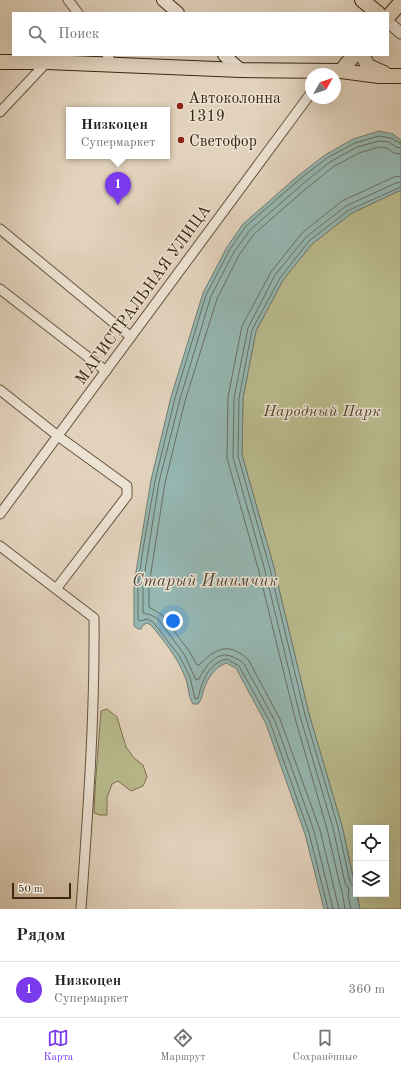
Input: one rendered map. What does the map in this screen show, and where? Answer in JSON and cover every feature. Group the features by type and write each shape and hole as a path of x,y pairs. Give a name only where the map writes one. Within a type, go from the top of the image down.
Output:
{"main road":[{"path":"163,0 177,12"},
{"path":"362,0 377,12"},
{"path":"389,16 401,2"},
{"path":"225,56 241,70"},
{"path":"341,71 353,56"},
{"path":"364,56 368,66 396,76"},
{"path":"1,61 47,62 110,60 241,70 305,71"},
{"path":"341,71 396,76"}],"street":[{"path":"68,0 77,12"},
{"path":"389,23 401,34"},
{"path":"0,112 47,62"},
{"name":"МАГИСТРАЛЬНАЯ УЛИЦА","path":"0,514 305,101"},
{"path":"0,229 131,337"},
{"path":"0,289 106,371"},
{"path":"0,390 58,436 127,486 127,496 56,589"},
{"path":"0,546 94,618 95,658 91,768 81,909"}],"green space":[{"name":"Народный Парк","path":"401,190 401,909 360,909 358,897 389,897 389,825 353,825 353,876 342,826 309,714 273,564 242,455 243,398 256,331 283,280 312,244 352,213"},
{"path":"107,709 117,717 126,747 134,758 143,765 147,777 143,786 131,791 118,781 112,784 107,798 107,815 100,815 94,813 95,789 101,711"}],"water":[{"name":"Старый Ишимчик","path":"379,131 393,134 401,140 401,190 352,213 312,244 283,280 256,331 243,398 242,455 273,564 309,714 342,826 353,877 353,897 357,897 360,909 324,909 305,834 266,724 236,668 226,663 218,667 212,673 198,704 193,704 182,670 166,643 151,625 147,623 143,625 141,629 134,626 134,584 151,480 171,397 203,293 227,247 243,224 299,175 325,155 353,139"}],"place":[{"name":"Автоколонна 1319","path":"180,106"},
{"name":"Светофор","path":"181,140"},
{"name":"Низкоцен","path":"118,205"}]}
